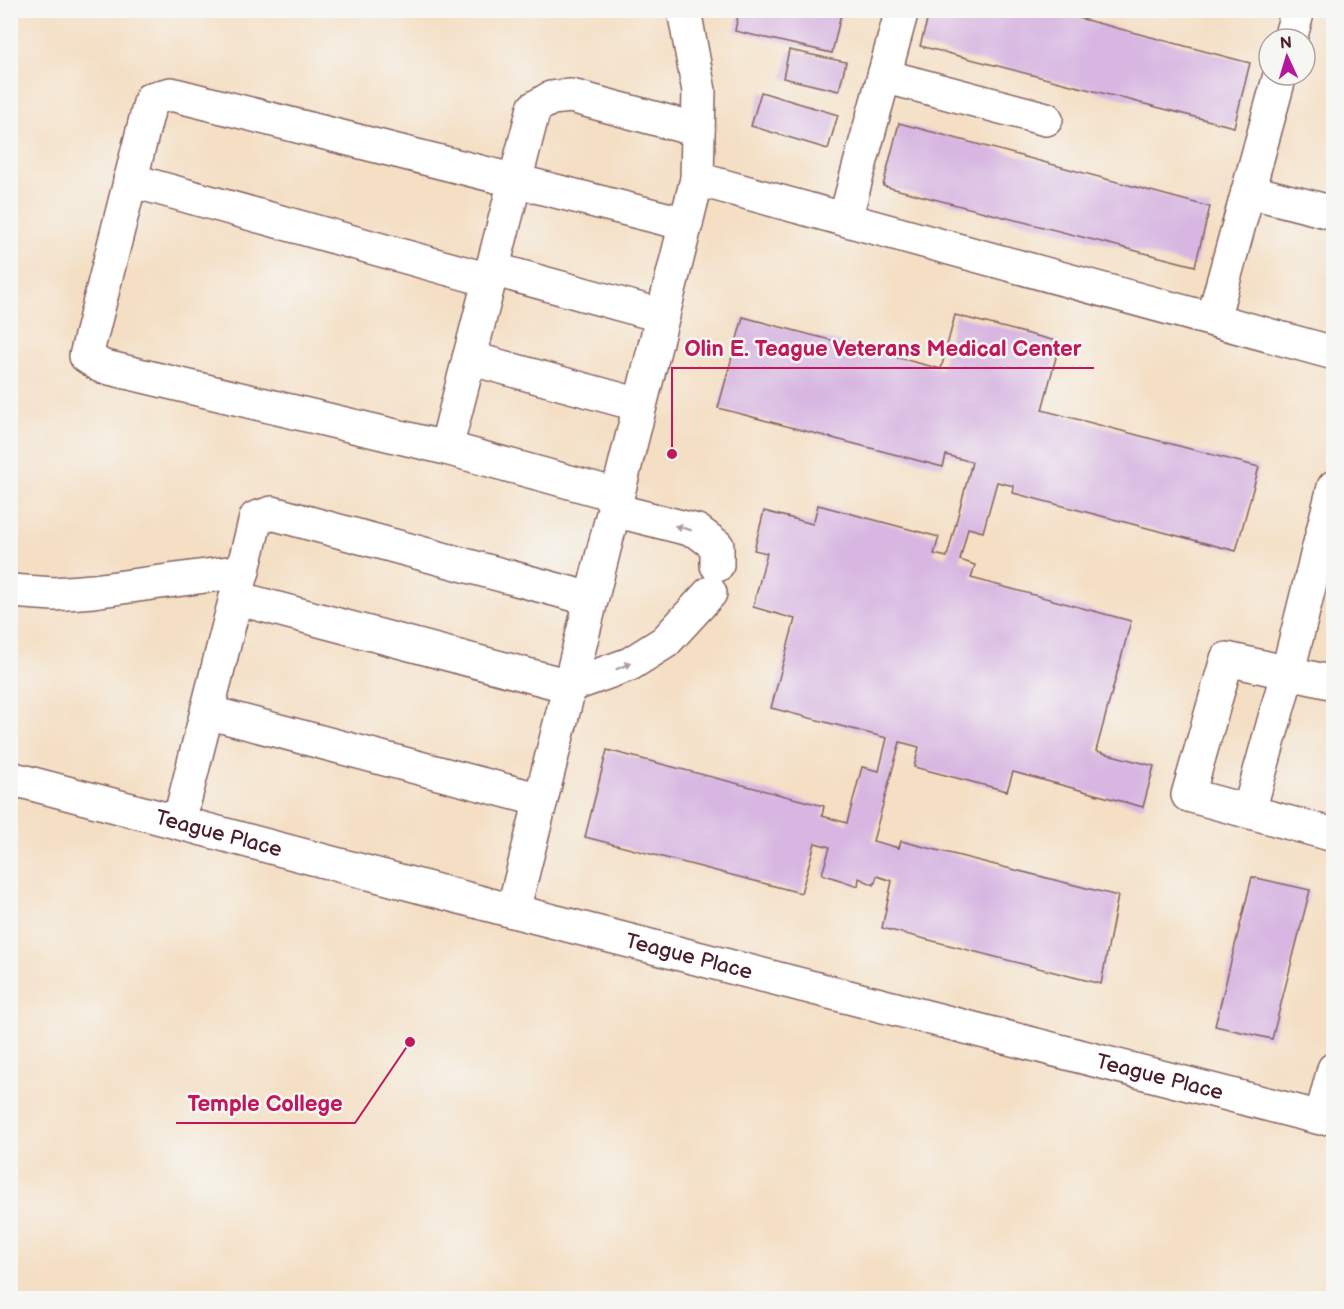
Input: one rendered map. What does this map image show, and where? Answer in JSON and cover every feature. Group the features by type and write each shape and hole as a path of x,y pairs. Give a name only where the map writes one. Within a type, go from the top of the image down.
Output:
{"lane":[{"path":"513,911 697,179 699,91 684,10"},
{"path":"845,219 902,10"},
{"path":"1293,27 1298,10"},
{"path":"884,76 1046,119"},
{"path":"1213,319 1277,87"},
{"path":"12,599 93,591 239,585 569,686 630,664 665,642 713,579 717,546 697,531 616,502 446,448 101,366 86,356 151,99 171,94 686,224"},
{"path":"446,448 534,108 551,98 571,96 698,130"},
{"path":"697,179 1334,353"},
{"path":"130,180 491,274 663,316"},
{"path":"1248,191 1334,213"},
{"path":"469,358 640,405"},
{"path":"1249,811 1288,672 1334,487"},
{"path":"179,822 256,518 272,513 591,599"},
{"path":"1334,683 1227,659 1188,795 1334,835"},
{"path":"207,712 541,800"},
{"name":"Teague Place","path":"10,778 513,911 1321,1118 1334,1069"}],"building":[{"path":"739,10 842,10 832,53 735,31"},
{"path":"930,10 1048,10 1250,63 1234,127 920,46"},
{"path":"789,50 846,62 839,91 783,78"},
{"path":"761,92 838,115 828,149 751,126"},
{"path":"899,123 1210,207 1195,266 883,186"},
{"path":"955,315 1060,342 1042,410 1259,467 1236,551 1013,493 1014,486 997,482 983,532 968,528 960,560 975,565 971,578 1131,621 1096,751 1154,766 1143,807 1013,772 1007,791 914,767 919,747 900,742 873,841 899,848 901,841 1118,896 1101,984 882,928 892,881 877,876 874,885 859,878 858,886 822,874 830,847 815,843 801,893 585,837 607,750 824,806 822,816 847,823 862,767 879,771 887,738 771,708 795,619 753,607 767,553 754,550 764,511 813,524 818,505 939,537 934,554 947,557 972,462 946,455 943,467 718,408 743,317 941,369"},
{"path":"1252,877 1310,890 1272,1039 1215,1026"}],"place":[{"name":"Olin E. Teague Veterans Medical Center","path":"672,454"},
{"name":"Temple College","path":"410,1042"}]}
